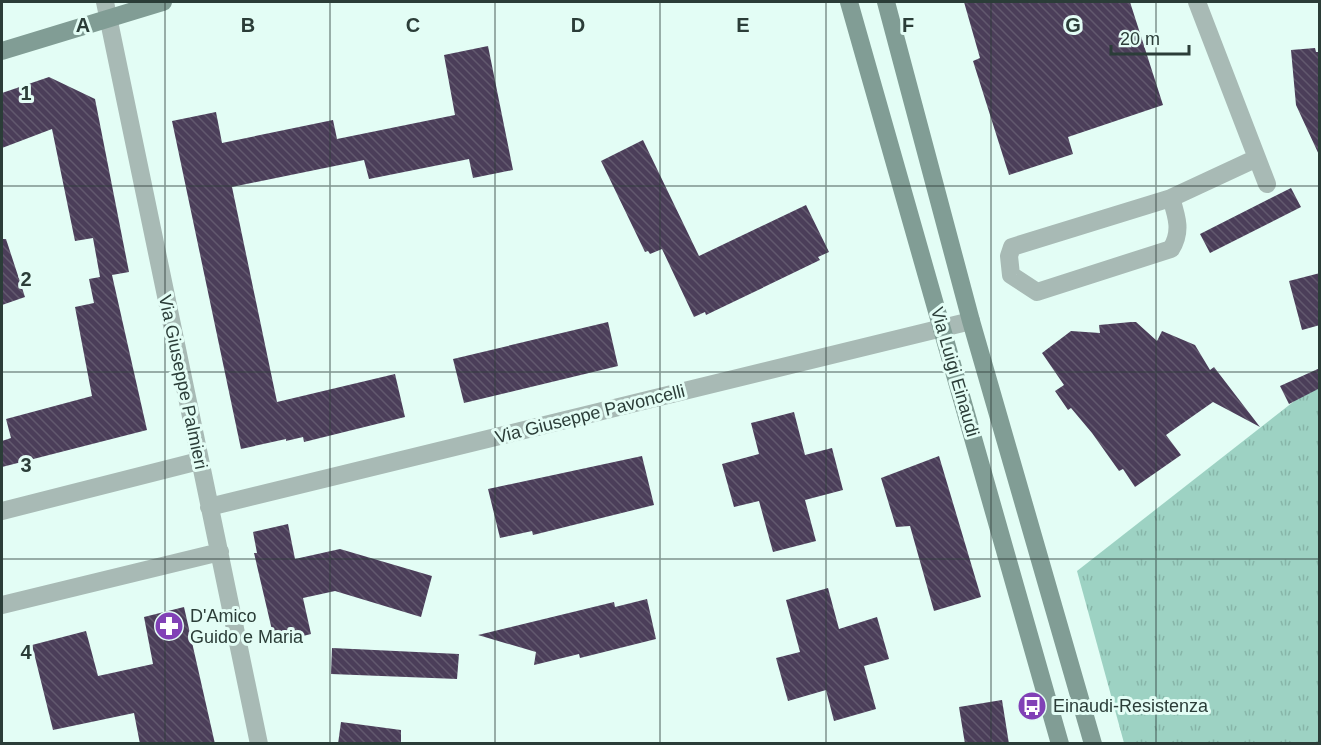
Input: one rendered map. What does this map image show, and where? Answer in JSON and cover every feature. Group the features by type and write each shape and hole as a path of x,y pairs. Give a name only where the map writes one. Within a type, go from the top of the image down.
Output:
{"main road":[{"path":"2,51 164,2"},
{"name":"Via Luigi Einaudi","path":"849,2 1060,744"},
{"name":"Via Luigi Einaudi","path":"885,2 971,321 1093,744"}],"street":[{"name":"Via Giuseppe Palmieri","path":"105,2 259,744"},
{"path":"1197,2 1267,184"},
{"path":"1171,198 1177,216 1178,237 1171,249 1037,292 1011,275 1009,256 1012,247 1171,198 1257,158"},
{"name":"Via Giuseppe Pavoncelli","path":"209,507 971,321"},
{"path":"2,511 199,461"},
{"path":"2,605 220,552"}],"green space":[{"path":"1319,385 1319,743 1124,743 1077,571 1311,388"}],"building":[{"path":"964,2 1130,2 1163,105 1068,137 1073,154 1009,175 973,61 980,58"},
{"path":"488,46 513,170 473,178 469,159 369,179 364,160 232,187 277,402 395,374 405,417 304,442 303,437 241,449 172,121 216,112 222,143 333,120 337,139 455,115 444,55"},
{"path":"1315,48 1316,52 1320,52 1320,157 1296,105 1291,50"},
{"path":"49,77 95,99 129,272 112,275 147,430 2,467 2,441 11,438 6,419 92,396 75,307 94,303 89,279 100,277 93,238 75,241 52,129 2,148 2,93"},
{"path":"643,140 699,256 806,205 829,252 818,257 820,260 754,292 706,315 705,312 694,317 662,249 650,254 648,251 645,252 601,161"},
{"path":"1291,188 1301,207 1210,253 1200,234"},
{"path":"2,239 6,239 25,297 2,305"},
{"path":"1320,273 1320,325 1302,330 1289,281"},
{"path":"608,322 618,366 464,403 453,359"},
{"path":"1136,322 1157,341 1162,331 1195,345 1210,370 1214,367 1260,427 1213,402 1166,435 1181,455 1135,487 1123,469 1119,471 1071,408 1068,410 1055,391 1064,385 1042,353 1071,331 1100,333 1099,325"},
{"path":"1320,368 1320,388 1289,404 1280,386"},
{"path":"794,412 805,455 832,448 843,490 805,500 816,541 773,552 759,501 734,507 722,464 759,454 751,423"},
{"path":"642,456 654,505 533,535 532,531 500,538 488,489"},
{"path":"939,456 981,597 934,611 910,526 896,527 881,478"},
{"path":"288,524 295,559 340,549 432,576 421,617 335,591 303,598 311,634 275,643 254,553 257,553 253,532"},
{"path":"828,588 839,629 877,617 889,659 864,666 876,709 834,721 826,690 788,701 776,658 800,652 786,600"},
{"path":"647,599 656,639 580,658 579,654 534,665 536,652 478,635 614,602 615,607"},
{"path":"184,607 215,744 140,744 134,713 53,730 32,645 86,631 98,676 153,664 144,617"},
{"path":"332,648 459,654 457,679 331,674"},
{"path":"1002,700 1009,744 965,744 959,707"},
{"path":"341,722 401,730 401,744 338,744"}],"place":[{"name":"D'Amico Guido e Maria","path":"169,626"},
{"name":"Einaudi-Resistenza","path":"1032,706"}]}
